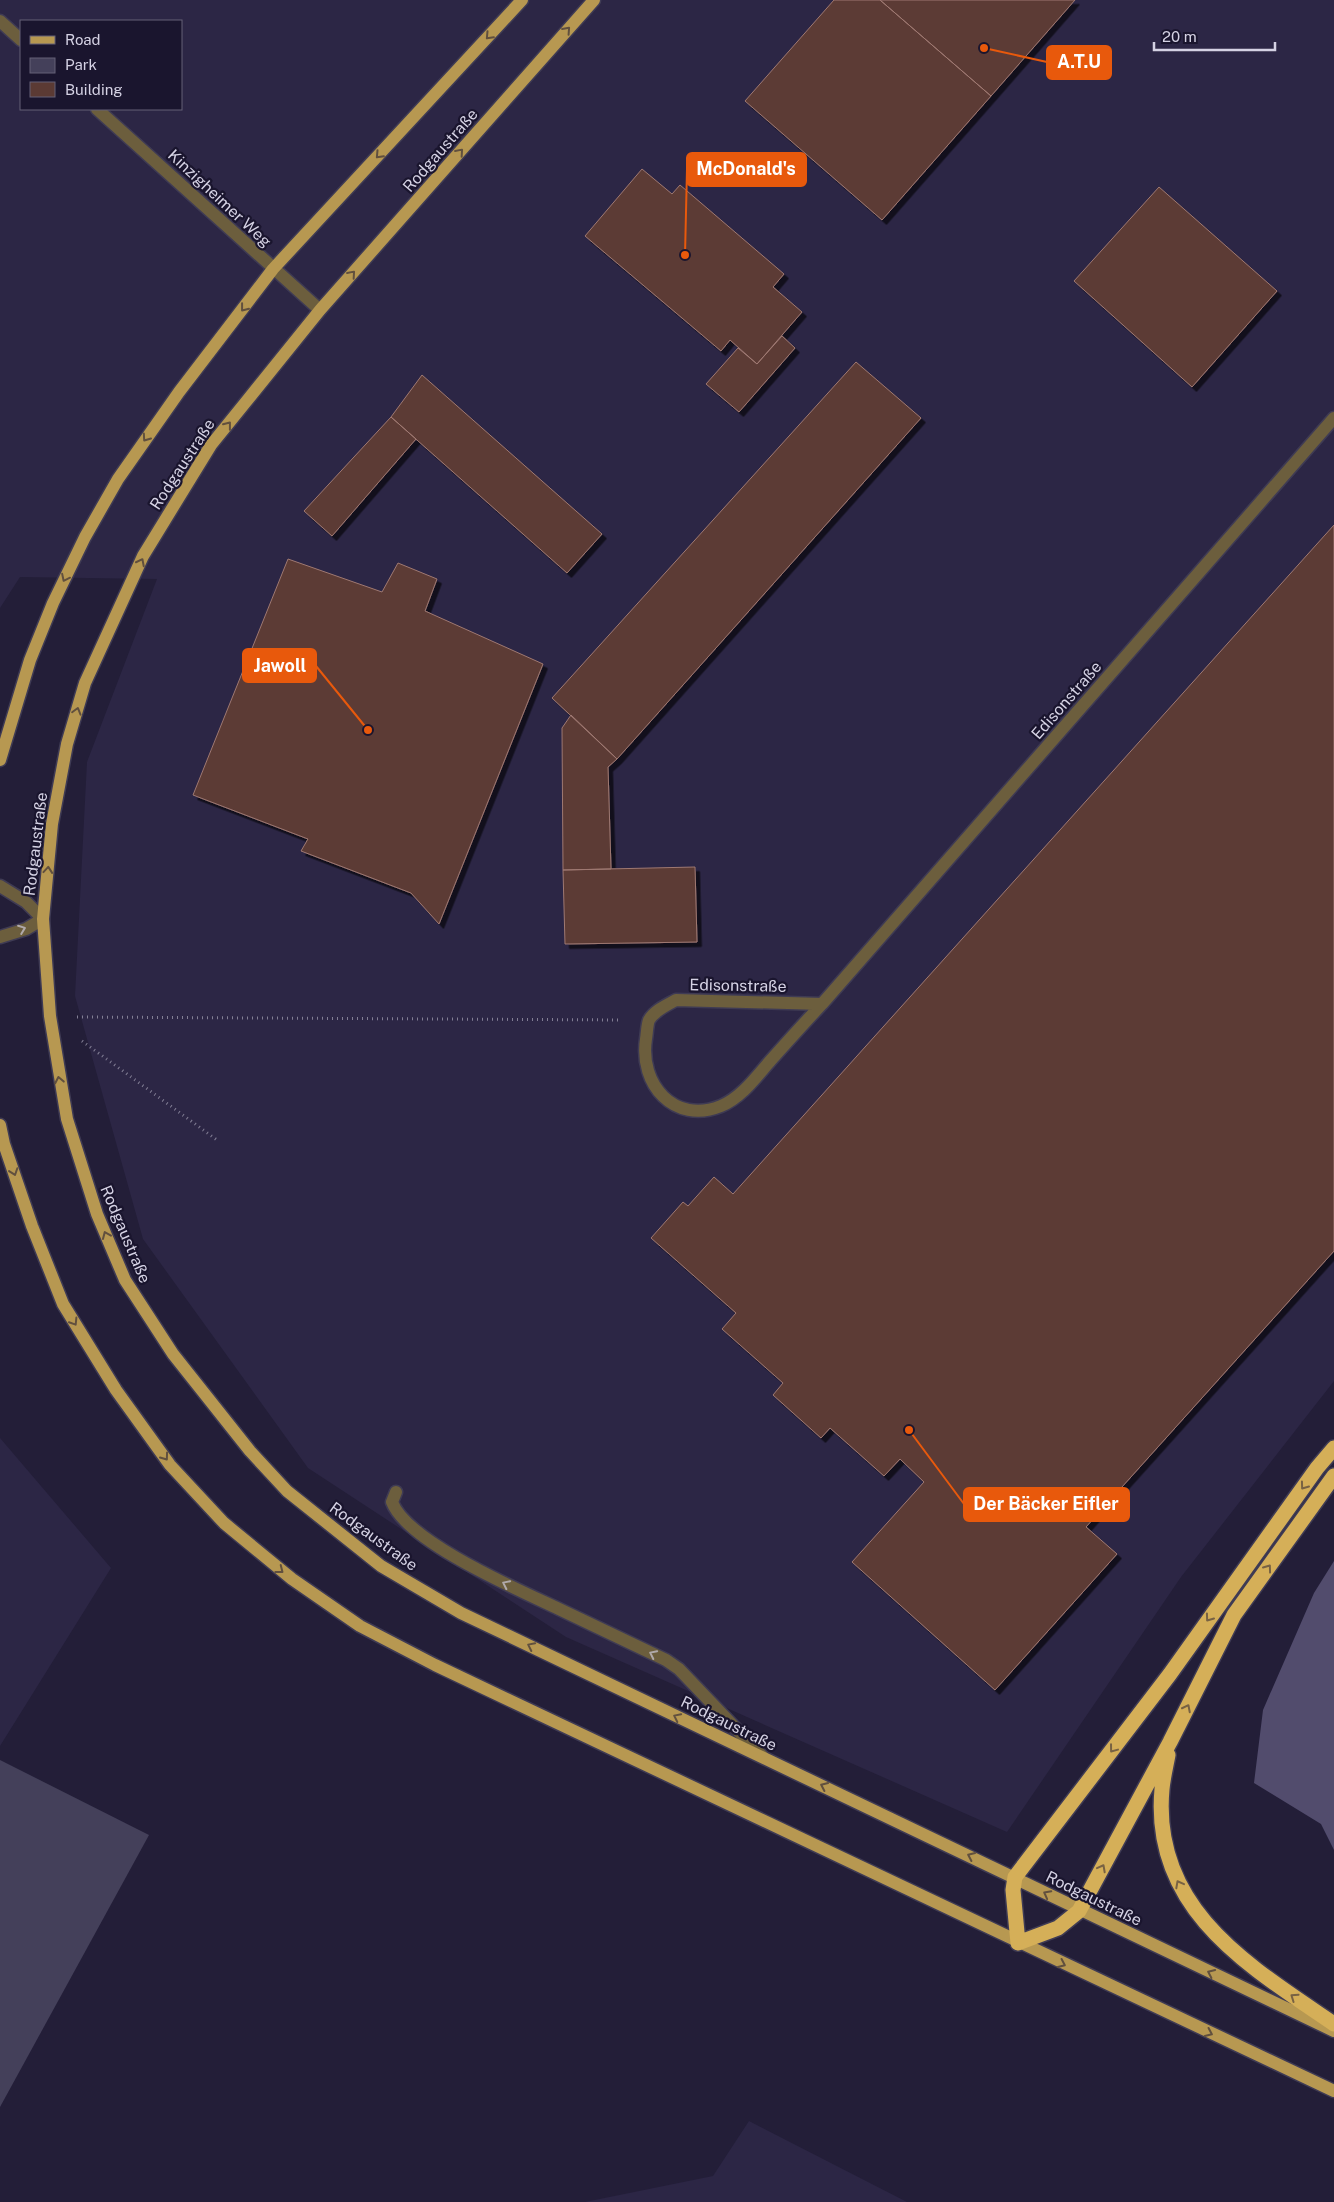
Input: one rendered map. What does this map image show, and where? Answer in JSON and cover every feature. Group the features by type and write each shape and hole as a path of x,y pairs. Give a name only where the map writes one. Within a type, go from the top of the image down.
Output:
{"highway":[{"path":"1334,1448 1317,1468 1170,1674 1015,1877 1014,1899 1018,1943 1058,1928 1080,1910 1170,1742 1234,1615 1334,1476"},
{"path":"1170,1742 1162,1790 1163,1820 1166,1847 1176,1880 1197,1914 1247,1964 1334,2024"}],"main road":[{"path":"0,760 30,660 53,603 118,479 178,392 273,269 522,0"},
{"name":"Rodgaustraße","path":"594,0 320,310 211,446 144,556 113,618 85,683 67,744 52,824 43,919 50,1016 67,1119 97,1214 125,1280 173,1354 250,1451 287,1491 381,1566 461,1613 1334,2031"},
{"path":"0,1125 4,1144 32,1226 63,1304 116,1390 170,1465 224,1523 292,1579 360,1626 426,1660 1018,1943 1334,2091"}],"street":[{"path":"0,21 20,39"},
{"name":"Kinzigheimer Weg","path":"98,110 320,310"},
{"name":"Edisonstraße","path":"822,1004 676,1000 662,1007 649,1020 645,1047 647,1070 657,1089 672,1105 683,1109 700,1111 721,1106 741,1094 822,1004 1334,418"},
{"path":"0,886 26,902 43,919 26,929 0,937"},
{"path":"396,1492 392,1502 396,1511 409,1525 475,1569 666,1660 679,1670 765,1758"}],"path":[{"path":"50,1016 649,1020"},
{"path":"50,1016 217,1140"}],"shaded area":[{"path":"0,0 1334,0 1334,1381 1181,1577 1007,1832 566,1637 308,1468 143,1239 75,996 87,762 157,579 20,577 0,608"},
{"path":"0,1438 111,1568 0,1746"},
{"path":"1334,1561 1334,1850 1321,1824 1254,1783 1263,1710 1314,1593"},
{"path":"749,2121 907,2202 585,2202 713,2176"}],"green space":[{"path":"0,1760 149,1835 0,2107"}],"building":[{"path":"834,0 880,0 991,96 882,220 745,101"},
{"path":"880,0 1075,0 991,96"},
{"path":"642,169 672,194 680,185 784,274 773,287 802,312 757,364 730,340 721,351 585,236"},
{"path":"1159,187 1277,291 1192,387 1074,281"},
{"path":"782,336 795,348 739,412 706,384 738,348 757,364"},
{"path":"856,362 921,418 617,759 552,698"},
{"path":"422,375 602,534 567,573 391,417"},
{"path":"391,417 416,439 332,536 304,511"},
{"path":"1334,525 1334,1251 1086,1527 1117,1554 995,1690 852,1562 924,1482 900,1459 884,1476 830,1428 821,1438 773,1395 783,1383 722,1329 736,1313 651,1238 683,1202 688,1206 714,1177 733,1194"},
{"path":"288,559 382,592 398,563 437,579 425,611 543,664 439,924 411,893 301,851 308,839 193,795"},
{"path":"571,715 617,759 608,767 611,869 563,870 562,728"},
{"path":"695,867 697,942 565,944 563,870"}],"place":[{"name":"A.T.U","path":"984,48"},
{"name":"McDonald's","path":"685,255"},
{"name":"Jawoll","path":"368,730"},
{"name":"Der Bäcker Eifler","path":"909,1430"}]}
